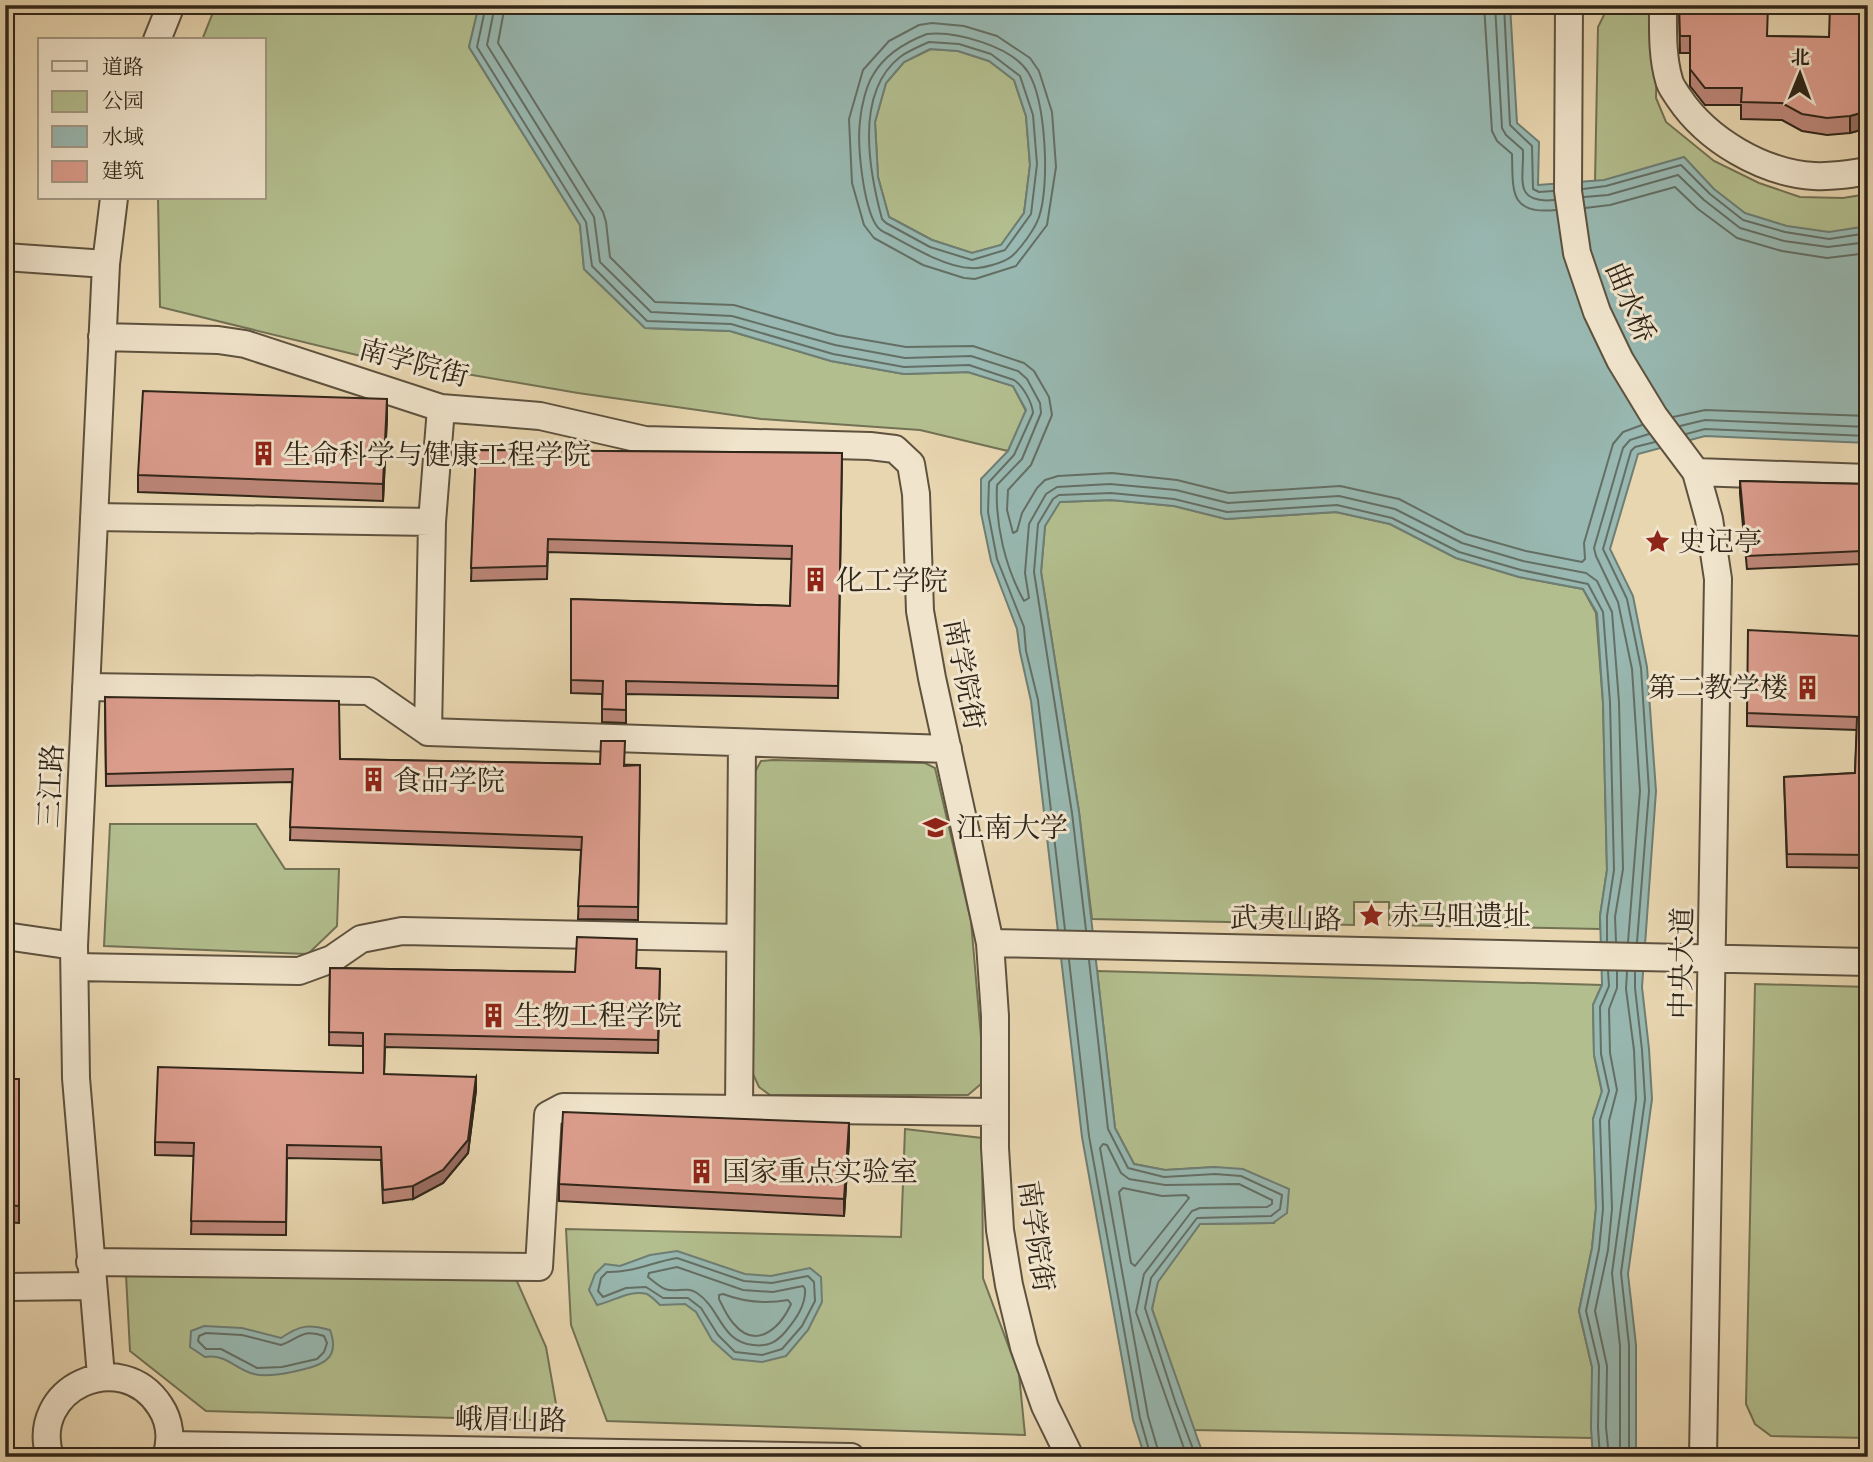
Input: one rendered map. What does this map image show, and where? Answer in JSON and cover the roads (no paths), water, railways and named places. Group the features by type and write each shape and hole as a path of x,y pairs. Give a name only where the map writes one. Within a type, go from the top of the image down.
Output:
{"street":[{"path":"158,38 171,5"},
{"name":"曲水桥","path":"1569,5 1568,191 1577,253 1597,312 1620,360 1654,416 1696,472"},
{"path":"1663,5 1663,37 1669,82 1691,116 1715,137 1747,156 1780,169 1812,176 1868,171"},
{"name":"三江路","path":"101,1376 76,1078 74,957 102,337 106,264 114,200"},
{"path":"5,257 106,264"},
{"name":"南学院街","path":"102,337 218,340 245,344 442,408 540,416 645,440 870,446 895,449 911,464 916,494 920,611 990,943 995,1016 995,1112 1000,1230 1009,1285 1024,1347 1045,1406 1070,1457"},
{"path":"428,732 432,522 442,408"},
{"path":"1696,472 1868,478"},
{"name":"中央大道","path":"1696,472 1709,519 1718,579 1703,1457"},
{"path":"94,517 432,522"},
{"path":"86,687 369,691 428,732 948,749"},
{"path":"739,1109 742,743"},
{"path":"5,936 74,957 299,971 332,959 361,939 402,931 740,939"},
{"name":"武夷山路","path":"990,943 1713,960"},
{"path":"1713,960 1868,962"},
{"path":"5,1287 91,1274 539,1267 548,1115 563,1107 995,1112"},
{"path":"50,1457 47,1427 54,1408 66,1393 82,1382 101,1376 128,1379 152,1394 167,1417 168,1451"},
{"name":"峨眉山路","path":"168,1451 851,1457"}],"water":[{"path":"479,5 1510,5 1517,123 1539,142 1538,185 1604,180 1684,157 1714,189 1745,213 1787,226 1829,232 1868,226 1868,443 1705,436 1638,454 1610,549 1633,596 1647,667 1656,791 1642,987 1652,1099 1628,1274 1636,1345 1636,1457 1593,1457 1592,1367 1579,1311 1592,1248 1596,1208 1593,1119 1602,1091 1594,1055 1593,1005 1602,985 1600,916 1607,870 1603,703 1597,613 1583,589 1519,577 1456,558 1390,524 1336,512 1226,519 1174,506 1111,500 1060,502 1045,526 1041,572 1079,812 1115,1128 1134,1164 1165,1170 1215,1167 1243,1169 1289,1189 1287,1213 1273,1223 1200,1224 1158,1282 1152,1309 1204,1457 1145,1457 1133,1420 1082,1137 1031,701 1017,629 991,561 981,513 981,479 1008,451 1026,410 1013,386 968,372 904,374 831,361 730,331 645,328 584,269 580,225 469,47","holes":["930,49 958,51 989,61 1014,80 1026,116 1030,165 1024,213 1001,245 972,253 932,240 889,217 878,177 875,122 886,83 904,62"]},
{"path":"677,1251 745,1274 771,1276 810,1268 821,1277 822,1302 808,1330 786,1356 762,1362 733,1359 712,1340 696,1312 685,1304 660,1305 649,1295 641,1293 628,1294 597,1305 589,1290 595,1274 605,1264 620,1266 650,1255"},
{"path":"204,1326 242,1328 281,1338 299,1328 316,1327 330,1330 333,1349 330,1356 319,1365 292,1372 258,1375 220,1358 205,1357 190,1347 191,1331"}],"place":[{"name":"生命科学与健康工程学院","path":"263,454"},
{"name":"史记亭","path":"1658,541"},
{"name":"化工学院","path":"816,580"},
{"name":"第二教学楼","path":"1808,687"},
{"name":"食品学院","path":"373,780"},
{"name":"江南大学","path":"936,827"},
{"name":"赤马咀遗址","path":"1371,915"},
{"name":"生物工程学院","path":"494,1015"},
{"name":"国家重点实验室","path":"702,1171"}]}
